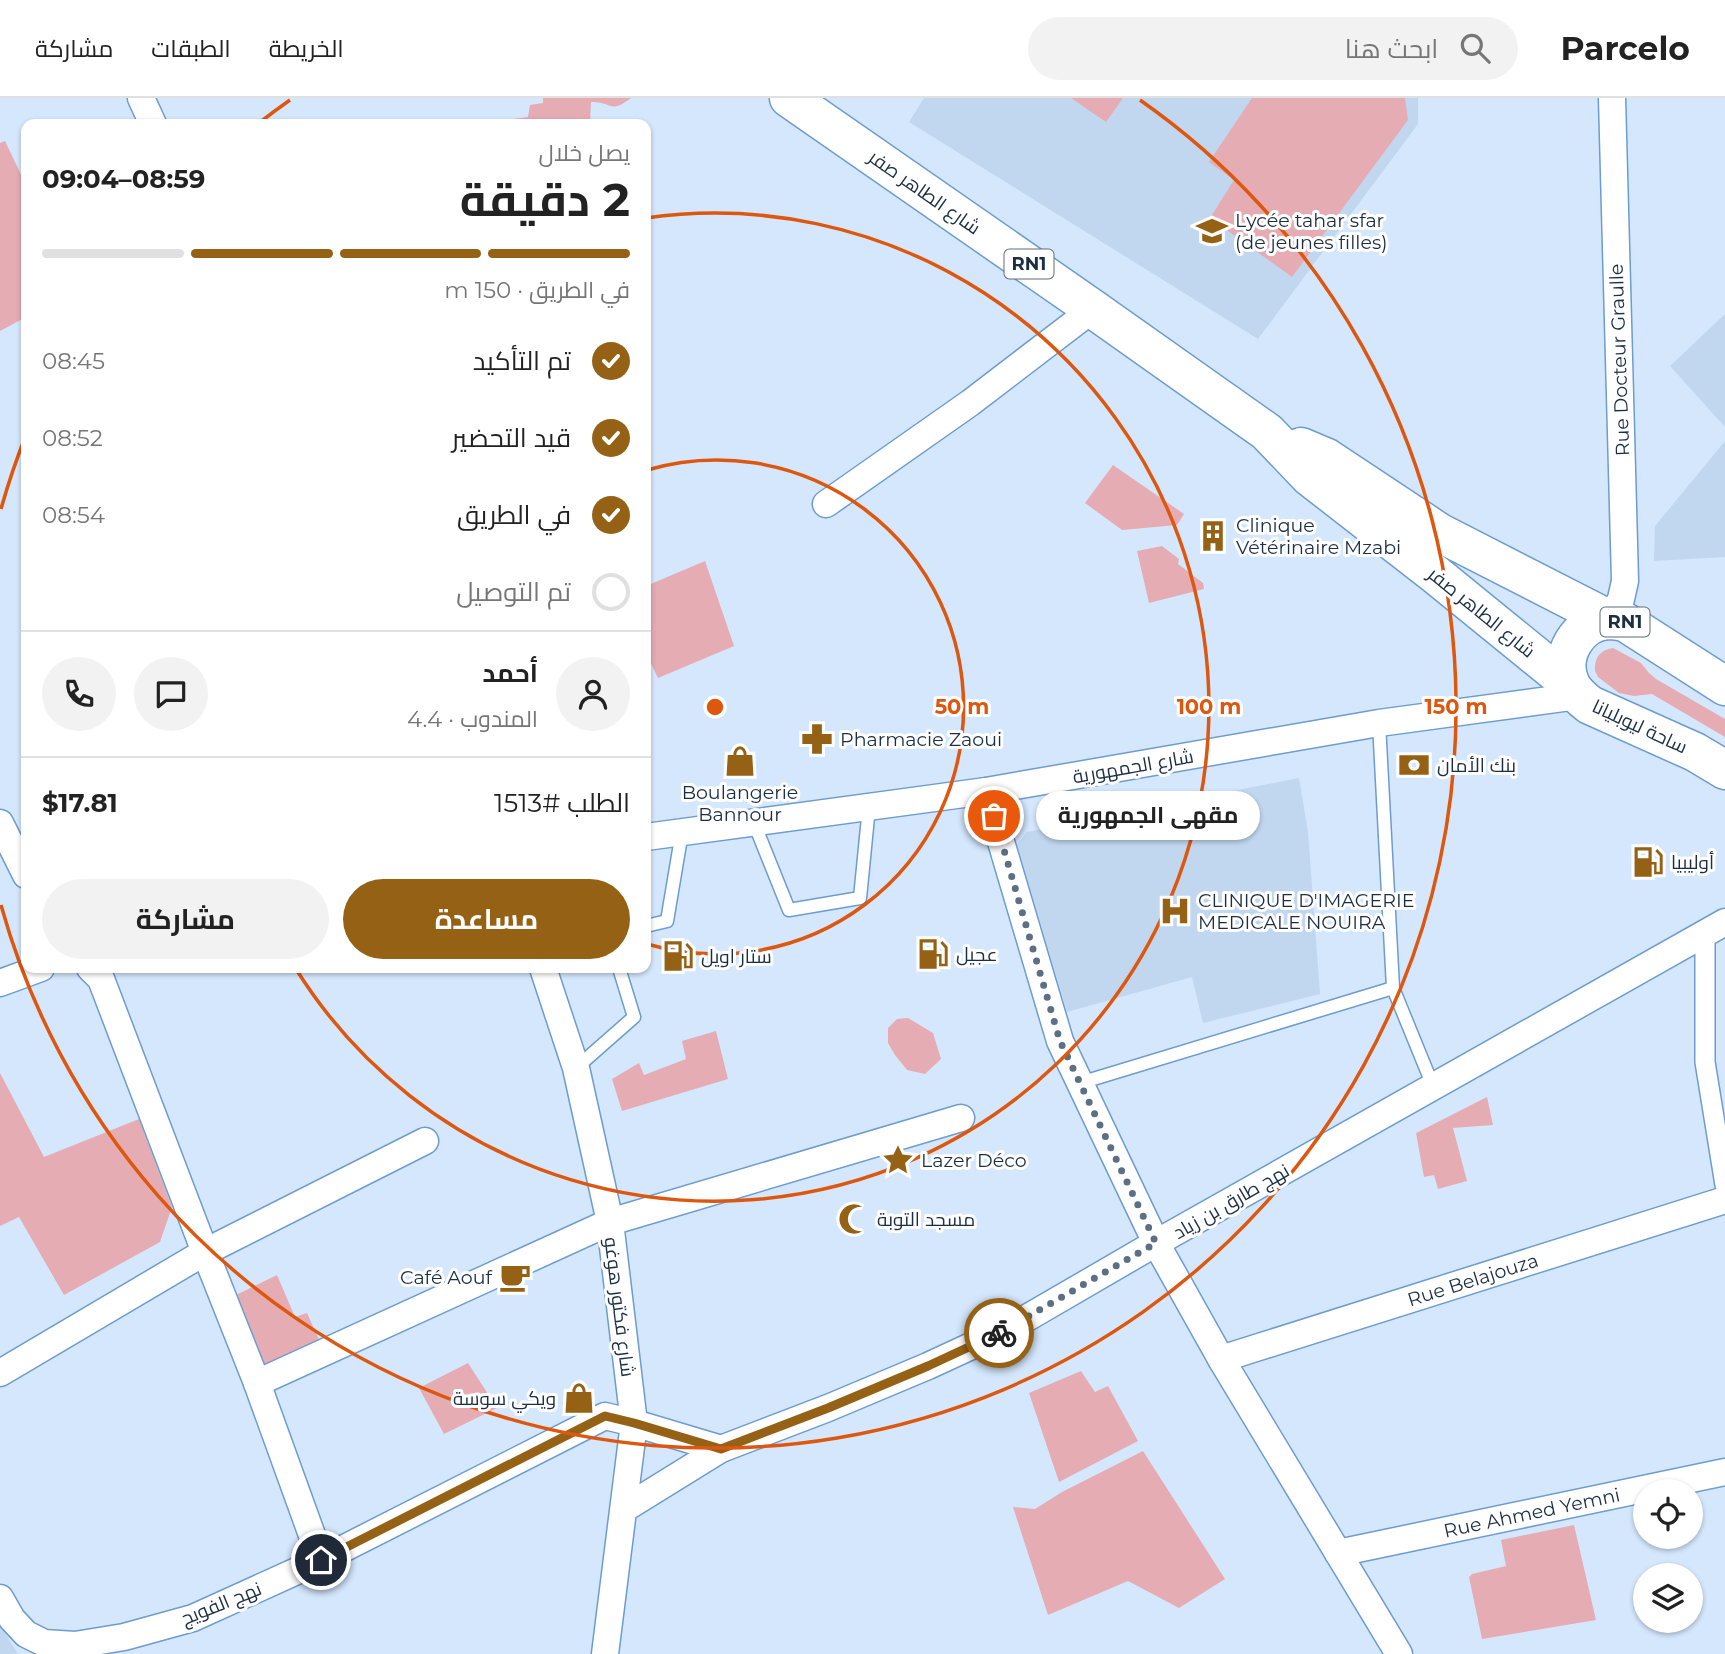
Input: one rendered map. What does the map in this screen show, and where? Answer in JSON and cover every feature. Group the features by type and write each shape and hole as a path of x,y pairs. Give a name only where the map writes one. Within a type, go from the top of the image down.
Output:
{"main road":[{"name":"شارع الطاهر صفر","path":"789,98 1266,432 1310,477 1436,575 1574,690"},
{"name":"شارع الطاهر صفر","path":"1266,432 1327,458 1440,533 1610,620"},
{"name":"RN1","path":"1574,690 1566,670 1572,642 1595,622 1610,620 1625,622 1725,686"},
{"name":"ساحة ليوبليانا","path":"1574,690 1590,705 1695,752 1725,771"}],"street":[{"path":"141,98 151,119"},
{"name":"Rue Docteur Graulle","path":"1610,620 1622,599 1625,581 1612,98"},
{"path":"827,503 970,403 1093,309"},
{"name":"شارع الجمهورية","path":"651,836 986,791 1574,690"},
{"path":"986,791 1060,1041 1156,1243 1221,1359 1399,1654"},
{"path":"0,822 21,865"},
{"path":"1718,930 1705,1062 1725,1185"},
{"name":"نهج طارق بن زياد","path":"624,1509 721,1449 828,1408 1008,1329 1433,1086 1718,930"},
{"path":"0,983 27,973"},
{"path":"95,973 101,979 257,1383 321,1560"},
{"name":"شارع فكتور هوغو","path":"545,973 576,1068 610,1222 634,1423 605,1654"},
{"path":"257,1383 610,1222 961,1118"},
{"path":"0,1373 205,1252 425,1141"},
{"name":"Rue Belajouza","path":"1221,1359 1725,1200"},
{"name":"نهج الفويج","path":"0,1598 12,1619 26,1634 44,1643 75,1645 124,1637 193,1618 321,1560 605,1416 634,1423"},
{"path":"634,1423 721,1449"},
{"name":"Rue Ahmed Yemni","path":"1338,1553 1725,1472"}],"lane":[{"path":"1379,723 1393,988 1433,1086"},
{"path":"754,823 789,910 860,898 869,807"},
{"path":"651,925 667,921 682,832"},
{"path":"576,1068 634,1017 621,973"},
{"path":"1080,1083 1393,988"}],"shaded area":[{"path":"543,98 631,98 618,106 591,102 590,119 514,119 528,117 530,105 543,103"},
{"name":"Lycée tahar sfar (de jeunes filles)","path":"924,98 1418,98 1418,124 1258,339 909,122"},
{"path":"1071,98 1123,98 1106,122"},
{"path":"1252,98 1405,98 1408,120 1292,277 1210,218 1234,180 1209,162"},
{"path":"5,141 21,175 21,320 0,331 0,143"},
{"path":"1725,314 1725,427 1670,366"},
{"path":"1725,441 1725,557 1654,561 1655,526"},
{"path":"1113,465 1184,514 1177,525 1122,530 1085,503"},
{"path":"1162,546 1179,559 1178,564 1203,583 1204,589 1149,603 1137,551"},
{"path":"705,561 734,646 658,678 651,663 651,584"},
{"path":"1613,648 1641,663 1656,679 1725,719 1725,737 1652,694 1634,696 1619,693 1598,677 1595,671 1597,659 1601,653"},
{"name":"CLINIQUE D'IMAGERIE MEDICALE NOUIRA","path":"1299,778 1308,832 1320,994 1203,1023 1192,977 1067,1012 1017,845 1027,832"},
{"path":"908,1018 933,1033 941,1059 925,1074 907,1070 888,1043 888,1028 897,1019"},
{"path":"716,1031 728,1079 622,1111 612,1079 639,1063 644,1075 686,1059 682,1041"},
{"path":"0,1073 44,1157 139,1119 172,1207 160,1242 64,1295 19,1217 0,1226"},
{"path":"1487,1097 1493,1125 1453,1128 1467,1181 1438,1189 1434,1175 1424,1177 1416,1133"},
{"path":"277,1275 295,1317 307,1313 320,1342 264,1370 236,1295"},
{"path":"468,1363 497,1408 444,1434 419,1388"},
{"path":"1081,1371 1095,1392 1108,1386 1138,1441 1059,1482 1029,1393"},
{"path":"1143,1451 1225,1579 1179,1608 1128,1581 1048,1615 1013,1507 1035,1509 1062,1492"},
{"path":"1574,1525 1596,1620 1482,1639 1469,1577 1506,1566 1501,1540"},
{"path":"0,1625 18,1654 0,1654"}],"way so far":[{"path":"994,816 1060,1041 1156,1243 999,1333"}],"place":[{"name":"Lycée tahar sfar (de jeunes filles)","path":"1212,231"},
{"name":"Clinique Vétérinaire Mzabi","path":"1213,536"},
{"name":"Pharmacie Zaoui","path":"817,739"},
{"name":"Boulangerie Bannour","path":"740,761"},
{"name":"بنك الأمان","path":"1414,765"},
{"name":"مقهى الجمهورية","path":"994,816"},
{"name":"أوليبيا","path":"1648,862"},
{"name":"CLINIQUE D'IMAGERIE MEDICALE NOUIRA","path":"1175,911"},
{"name":"عجيل","path":"933,954"},
{"name":"ستار اويل","path":"678,956"},
{"name":"Lazer Déco","path":"898,1160"},
{"name":"مسجد التوبة","path":"854,1219"},
{"name":"Café Aouf","path":"515,1277"},
{"name":"ويكي سوسة","path":"579,1398"}],"route":[{"path":"321,1560 605,1416 721,1449 828,1408 999,1333"}]}
